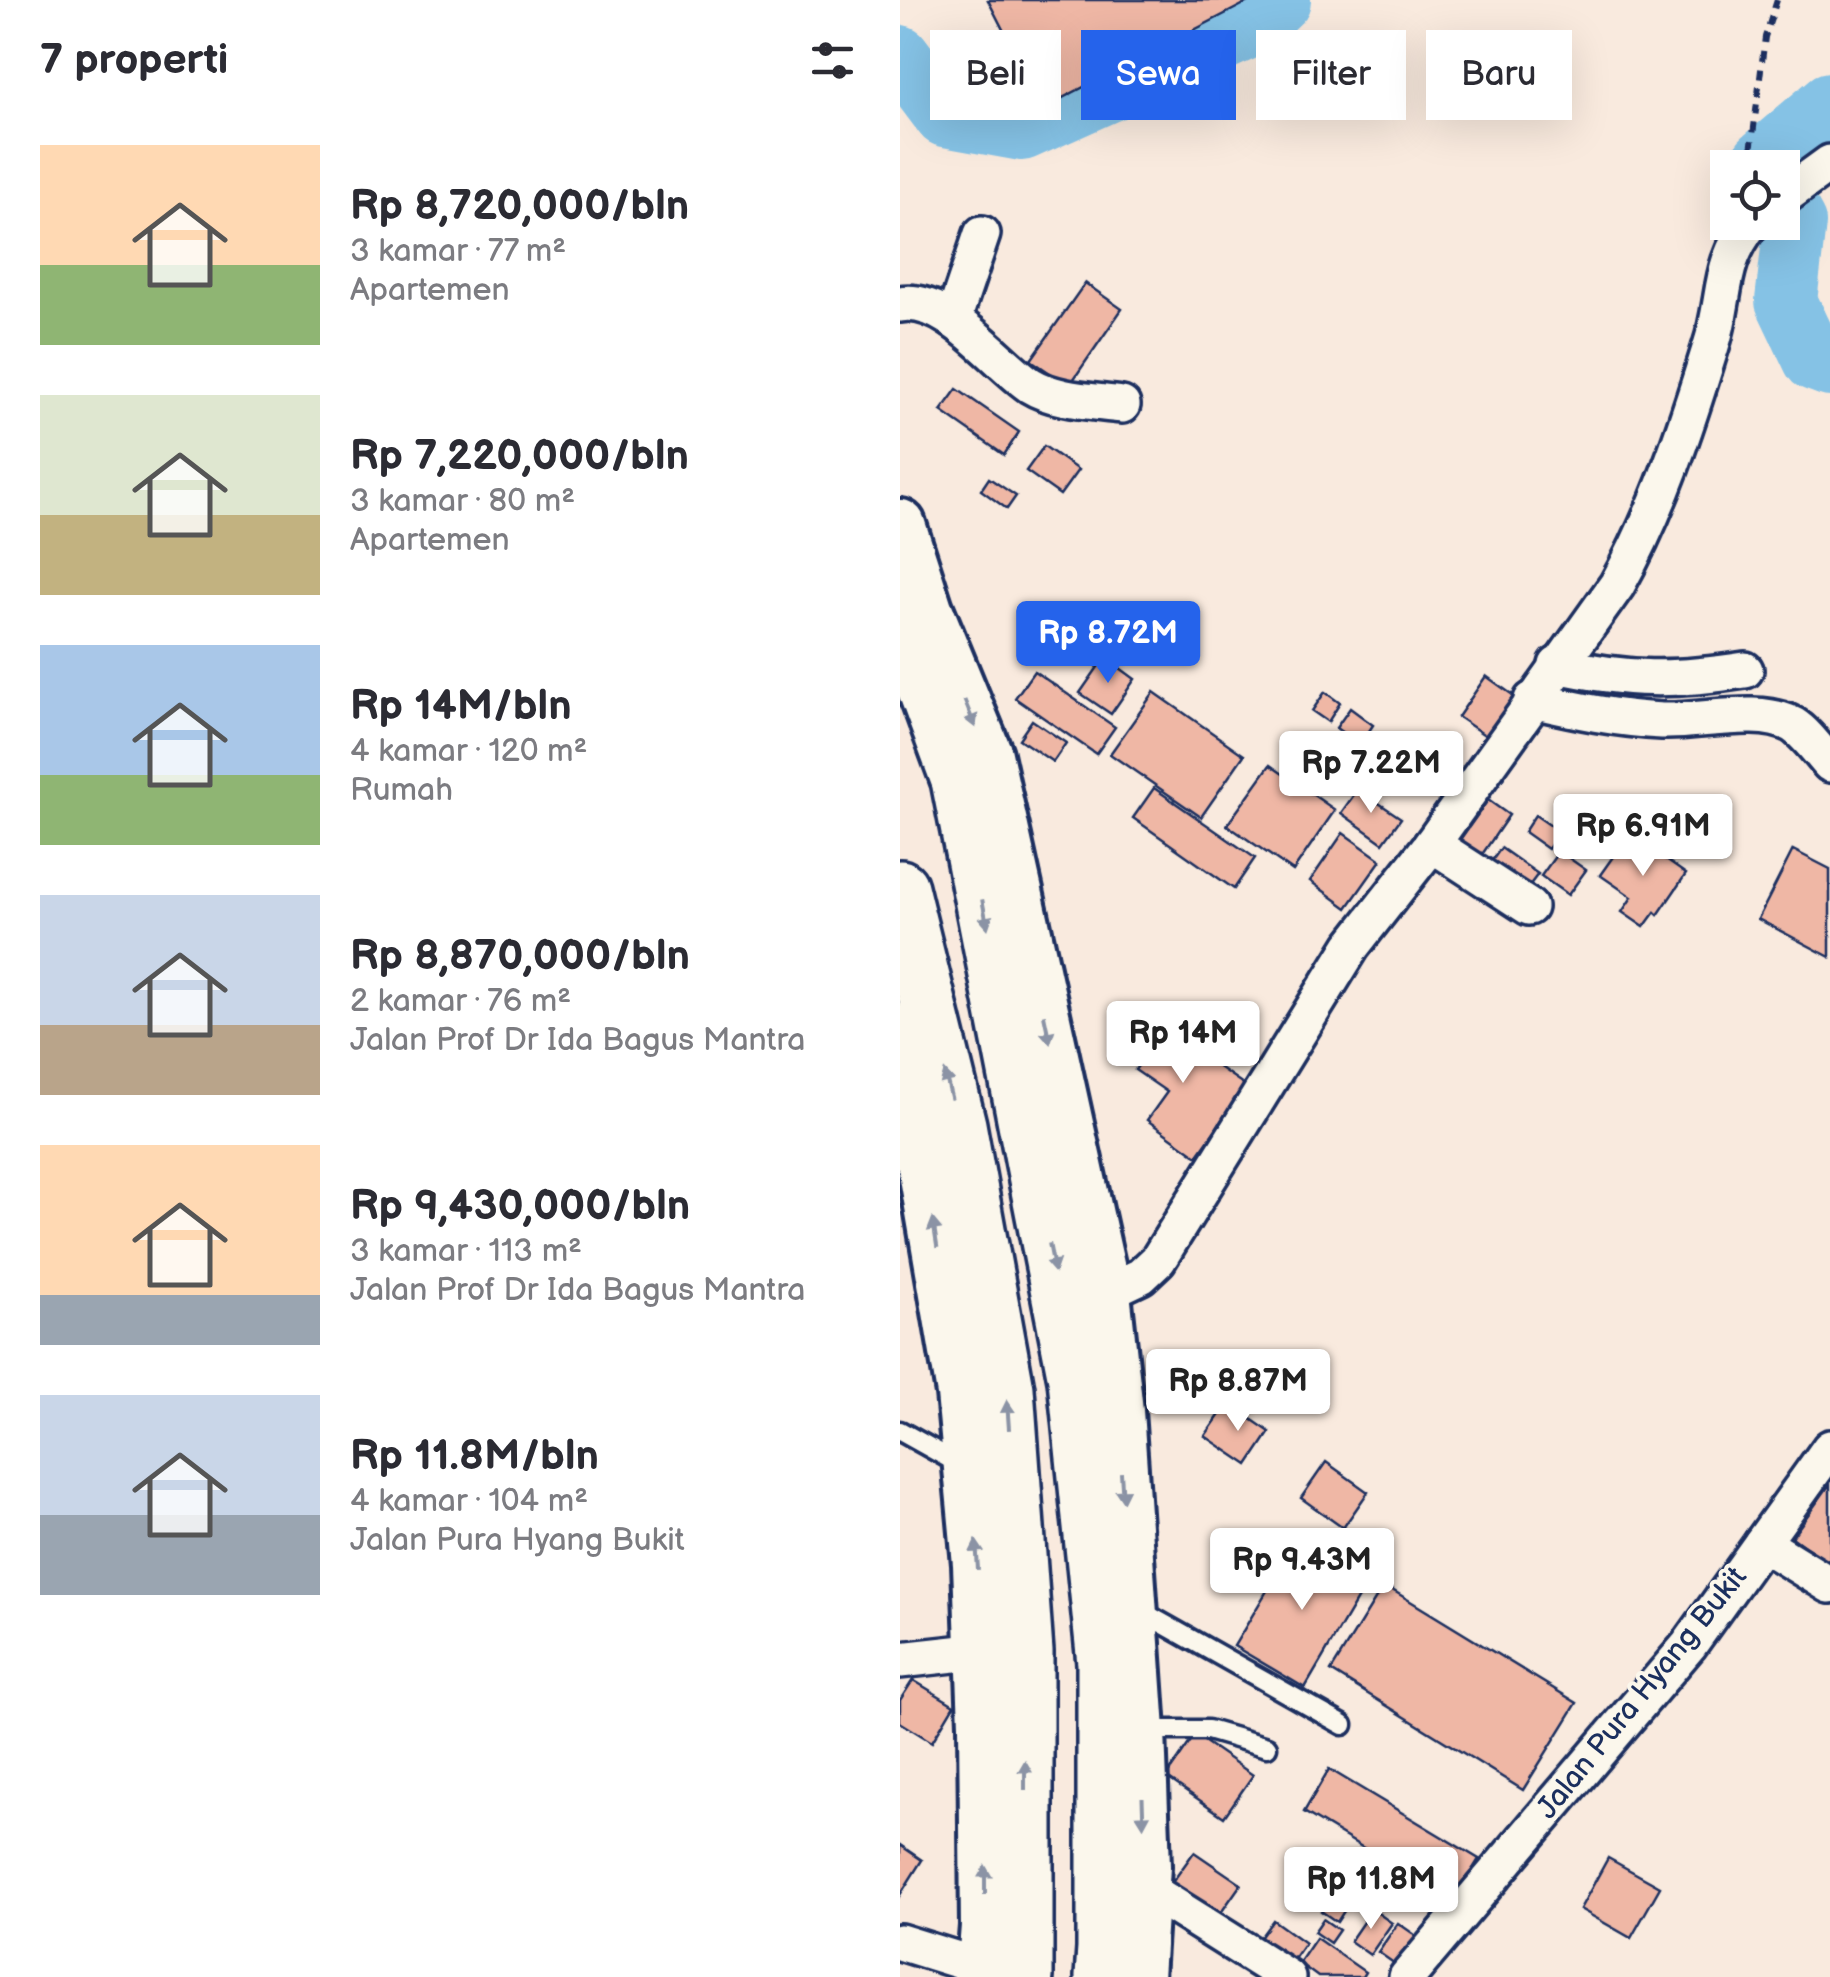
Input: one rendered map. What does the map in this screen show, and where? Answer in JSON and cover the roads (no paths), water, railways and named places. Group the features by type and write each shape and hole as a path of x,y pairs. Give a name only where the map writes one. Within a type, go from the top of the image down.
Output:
{"highway":[{"path":"900,619 959,780 1076,1379 1104,1664 1103,1977"},
{"path":"900,888 958,1125 1006,1388 1025,1652 1004,1972"},
{"path":"968,1181 1034,1162"}],"street":[{"path":"1800,185 1823,168"},
{"path":"953,320 982,234"},
{"path":"1104,1293 1142,1276 1158,1260 1352,946 1432,844 1617,585 1639,546 1713,341 1729,256 1740,240"},
{"path":"900,304 912,302 953,320 1031,385 1073,399 1122,405"},
{"path":"900,524 927,609 987,755 1104,1293 1118,1410 1140,1731 1144,1888 1138,1977"},
{"path":"1557,665 1639,680 1694,678 1745,670"},
{"path":"1532,700 1617,718 1666,722 1742,717 1778,720 1794,726 1830,764"},
{"path":"1432,844 1530,907"},
{"path":"900,1030 962,1393 982,1651 986,1926 1004,1972"},
{"name":"Jalan Pura Hyang Bukit","path":"1407,1977 1689,1645 1830,1448"},
{"path":"1762,1543 1830,1585"},
{"path":"900,1660 982,1651"},
{"path":"1144,1888 1287,1977"},
{"path":"900,1942 1004,1972"}],"lane":[{"path":"900,1431 970,1470"},
{"path":"1130,1605 1342,1725"},
{"path":"1140,1731 1208,1730 1267,1748"}],"waterway":[{"path":"900,56 945,116 1022,130 1253,26 1280,0"},
{"path":"1775,150 1830,103"},
{"path":"1793,240 1786,301 1814,360 1830,366"}]}
